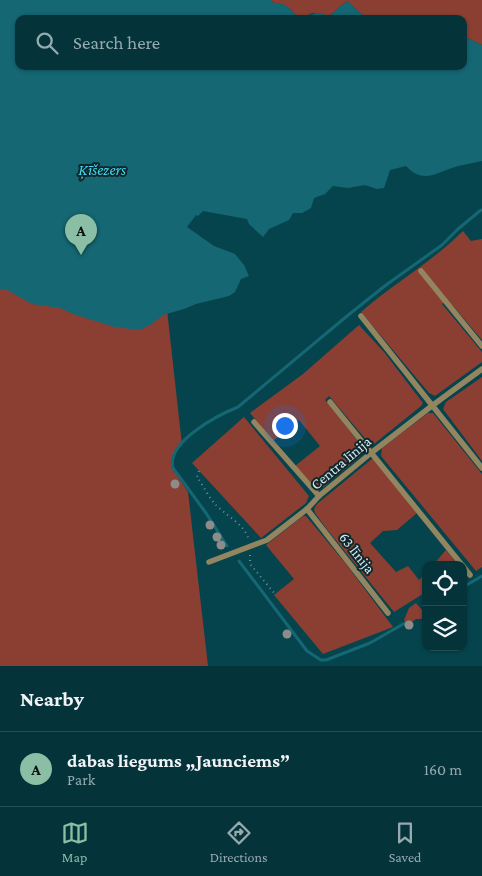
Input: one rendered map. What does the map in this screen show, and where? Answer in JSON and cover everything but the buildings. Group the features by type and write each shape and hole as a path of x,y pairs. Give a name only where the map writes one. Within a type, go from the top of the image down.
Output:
{"lane":[{"path":"421,272 482,346"},
{"path":"361,316 482,468"},
{"name":"Centra līnija","path":"209,562 266,540 306,509 371,453 482,369"},
{"path":"330,402 460,561"},
{"path":"254,422 319,496"},
{"name":"63 līnija","path":"306,509 388,613"},
{"path":"467,571 470,575"}],"path":[{"path":"199,471 197,477 216,505 247,533 250,546 250,564 275,594"}],"shaded area":[{"path":"0,0 15,15 15,70 140,70 182,445 173,455 171,466 188,492 208,666 0,666"},
{"path":"271,0 482,0 482,45 467,38 467,15 363,15 347,1 330,15 312,13 308,15 296,15 286,6 275,4"},
{"path":"463,231 471,241 482,239 482,340 448,300 442,304 482,352 482,362 435,396 429,393 361,312 439,253"},
{"path":"359,325 384,352 423,403 374,444 369,443 329,396 325,400 366,451 319,491 314,489 295,466 320,446 299,420 273,441 250,413 303,374"},
{"path":"482,377 482,461 443,409 446,402"},
{"path":"428,413 433,413 482,474 482,567 476,571 381,456 382,448"},
{"path":"244,417 309,496 306,503 261,538 192,463"},
{"path":"373,458 417,513 397,530 383,531 370,543 396,572 408,566 419,580 422,577 422,594 394,612 315,513 314,509 317,504"},
{"path":"303,516 306,516 346,564 393,627 323,654 274,595 294,579 266,545"},
{"path":"446,550 455,561 436,561"},
{"path":"416,603 422,610 422,618 416,619 407,625 404,620 409,608"}],"water":[{"name":"Ķīšezers","path":"0,0 271,0 275,4 286,6 296,15 15,15 15,70 467,70 467,38 482,45 482,161 425,176 413,172 406,166 390,170 384,188 377,189 365,185 348,188 333,186 325,194 314,198 311,208 302,213 293,213 289,220 269,229 263,237 249,224 247,219 203,211 198,216 196,215 187,227 214,246 235,254 244,265 249,276 241,279 235,292 229,296 163,315 152,324 140,330 114,327 60,308 32,304 7,290 0,290"},
{"path":"347,1 363,15 330,15"},
{"path":"316,13 327,15 310,15"}],"waterway":[{"path":"227,546 206,513 173,468 173,458 177,449 195,431 218,416 238,407 386,285 442,245 481,210"},
{"path":"239,561 307,651 321,660 326,660 370,643 405,623"},
{"path":"467,585 482,576"}],"place":[{"name":"dabas liegums „Jaunciems”","path":"81,255"}]}
